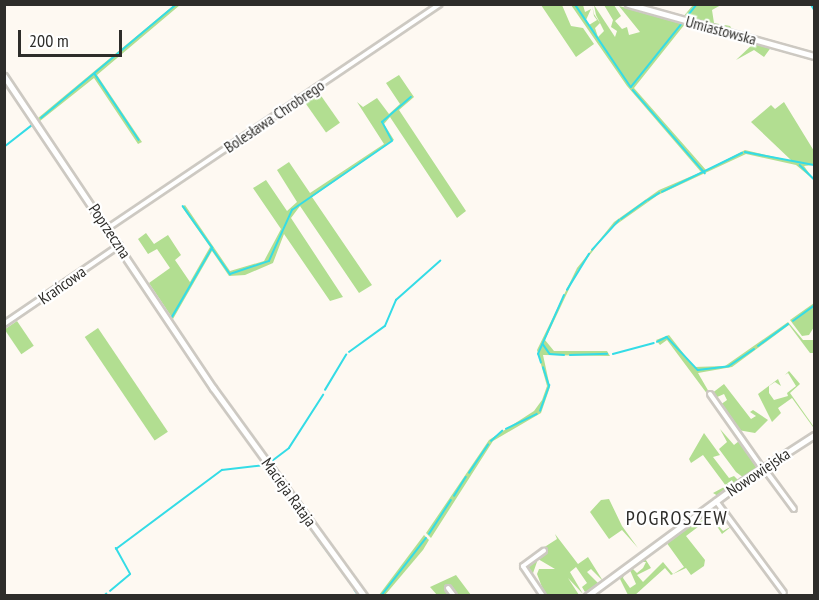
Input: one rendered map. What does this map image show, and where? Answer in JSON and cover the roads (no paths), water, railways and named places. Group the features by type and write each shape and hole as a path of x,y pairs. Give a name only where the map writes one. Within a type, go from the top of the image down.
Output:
{"street":[{"name":"Bolesława Chrobrego","path":"108,228 440,4"},
{"name":"Umiastowska","path":"628,4 814,56"},
{"name":"Poprzeczna","path":"4,75 120,245 213,388"},
{"name":"Krańcowa","path":"4,324 120,245"},
{"name":"Macieja Rataja","path":"213,388 364,596"},
{"path":"710,394 794,509"},
{"name":"Nowowiejska","path":"587,596 716,501 814,435"},
{"path":"716,501 784,593"},
{"path":"543,596 523,566 544,551"},
{"path":"448,588 454,596"}],"waterway":[{"path":"41,118 177,4"},
{"path":"575,4 631,87"},
{"path":"686,18 697,4"},
{"path":"811,4 814,9"},
{"path":"631,87 683,22"},
{"path":"750,41 772,48"},
{"path":"95,74 139,140"},
{"path":"633,90 705,173"},
{"path":"172,317 212,248 230,274 269,261 292,210 392,141 382,122 411,97"},
{"path":"4,147 33,124"},
{"path":"745,152 814,165"},
{"path":"662,192 742,153"},
{"path":"800,165 814,179"},
{"path":"648,200 659,193"},
{"path":"621,219 646,201"},
{"path":"183,206 212,247"},
{"path":"592,250 619,220"},
{"path":"567,290 589,254"},
{"path":"349,352 385,326 396,300 440,261"},
{"path":"541,363 538,354 564,295"},
{"path":"793,321 814,306"},
{"path":"758,346 788,324"},
{"path":"657,342 667,337 698,370 729,366 754,349"},
{"path":"613,354 654,343"},
{"path":"543,344 550,354 564,355"},
{"path":"570,355 607,354"},
{"path":"325,390 346,355"},
{"path":"540,411 549,386 543,368"},
{"path":"207,384 211,389"},
{"path":"214,394 226,410"},
{"path":"272,461 289,448 323,395"},
{"path":"506,429 537,414"},
{"path":"491,441 502,431"},
{"path":"469,473 488,445"},
{"path":"110,591 130,574 116,549 222,470 266,465"},
{"path":"454,496 466,477"},
{"path":"429,534 451,500"},
{"path":"306,521 316,536"},
{"path":"381,596 426,538"},
{"path":"319,540 352,585"},
{"path":"355,590 359,596"}],"district":[{"name":"POGROSZEW","path":"677,518"}]}
